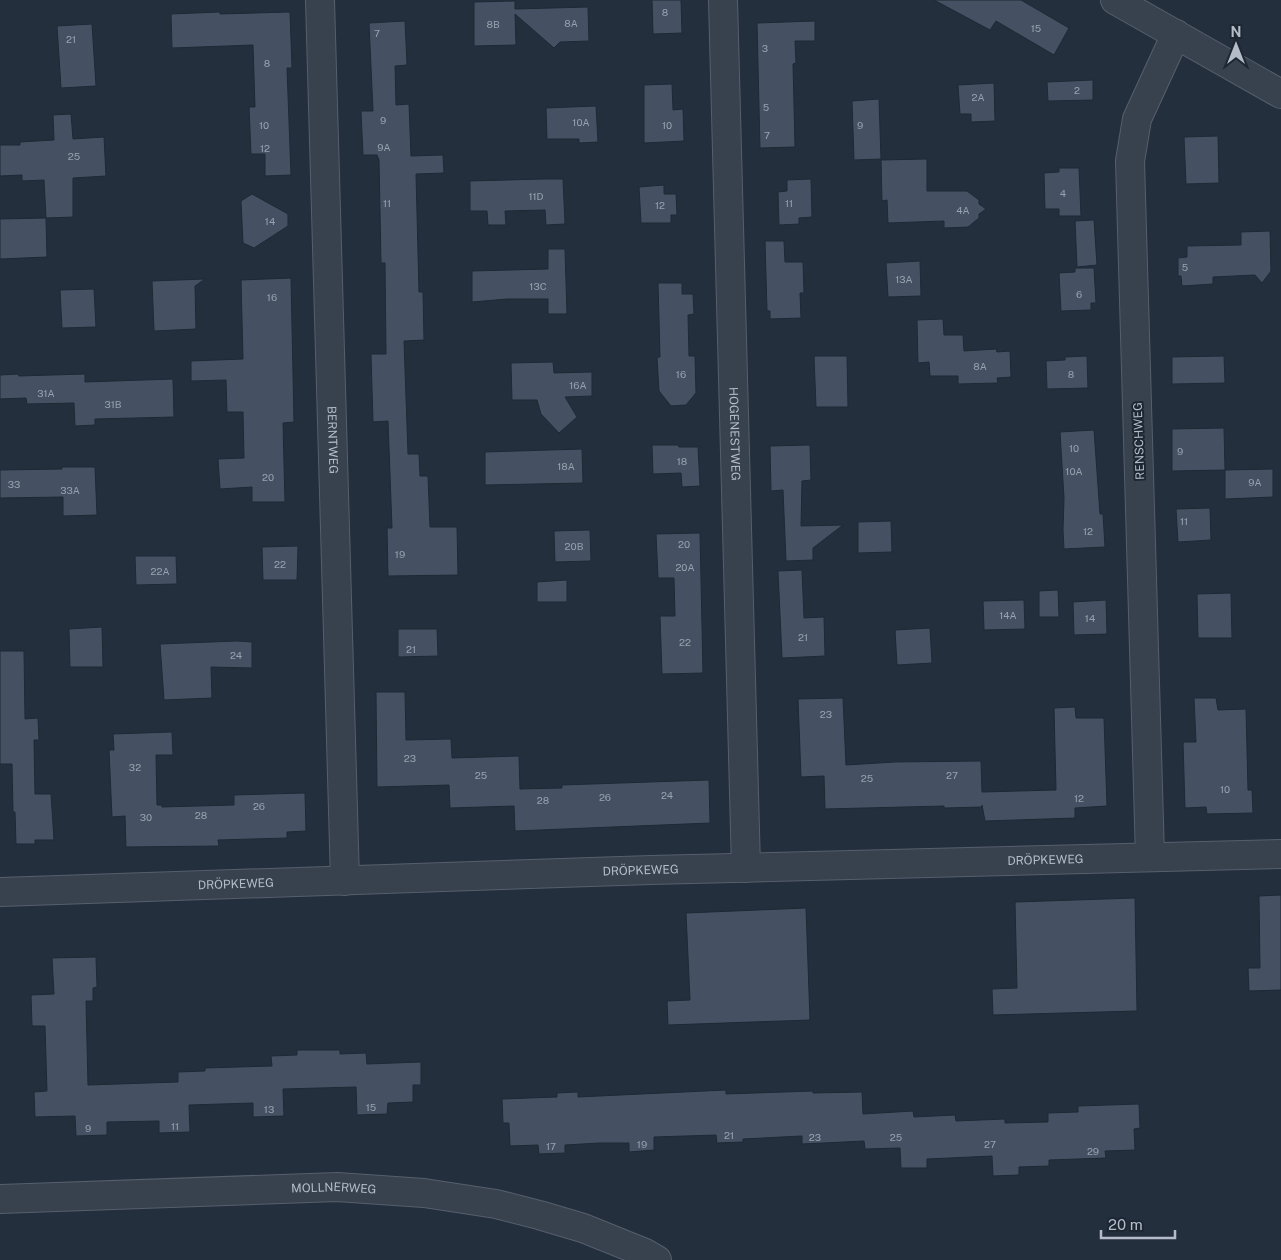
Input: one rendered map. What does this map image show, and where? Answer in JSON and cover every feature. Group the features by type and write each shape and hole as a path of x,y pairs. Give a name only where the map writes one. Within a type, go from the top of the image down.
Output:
{"street":[{"name":"BERNTWEG","path":"320,0 345,881"},
{"name":"HOGENESTWEG","path":"723,0 746,868"},
{"path":"1115,0 1281,94"},
{"name":"RENSCHWEG","path":"1150,857 1130,161 1137,118 1176,34"},
{"name":"DRÖPKEWEG","path":"0,892 746,868 1281,854"},
{"name":"MOLLNERWEG","path":"0,1199 337,1187 424,1193 496,1204 539,1215 583,1228 645,1253 657,1260"}],"building":[{"path":"652,0 681,0 682,33 653,34"},
{"path":"934,0 1021,0 1069,28 1054,55 996,21 990,30"},
{"path":"515,1 515,9 588,7 589,41 560,42 554,48 515,14 516,45 474,46 474,2"},
{"path":"220,12 220,14 290,12 292,68 287,68 291,175 265,176 265,154 251,154 249,107 255,107 253,45 172,48 171,14"},
{"path":"405,21 407,65 395,66 396,105 409,104 411,156 443,155 444,173 416,174 419,292 423,292 424,340 404,341 408,454 419,454 420,476 428,476 430,527 457,527 458,575 388,576 387,528 392,528 388,421 373,422 371,354 386,354 385,263 381,263 379,160 377,155 363,155 361,111 373,111 369,23"},
{"path":"815,21 815,41 795,41 796,63 793,64 795,147 760,148 757,23"},
{"path":"92,24 96,86 61,88 57,26"},
{"path":"1093,80 1093,100 1048,101 1047,82"},
{"path":"994,83 995,121 971,122 971,114 960,114 958,85"},
{"path":"672,84 673,110 683,109 684,141 644,143 644,85"},
{"path":"879,99 881,159 854,160 852,101"},
{"path":"596,106 598,142 579,143 579,139 547,139 546,108"},
{"path":"71,114 73,139 104,137 106,176 73,178 73,217 46,218 44,180 22,181 22,175 0,176 0,145 20,145 20,142 54,140 53,115"},
{"path":"1218,136 1219,183 1186,184 1184,137"},
{"path":"927,159 927,191 967,191 979,200 979,204 986,209 968,227 944,228 944,221 888,223 887,200 882,201 881,160"},
{"path":"1059,168 1079,168 1081,216 1059,216 1059,209 1045,209 1044,173 1059,172"},
{"path":"563,179 565,224 546,225 545,210 505,211 506,225 488,225 487,211 470,211 470,181"},
{"path":"811,179 812,217 799,218 799,224 779,225 778,192 787,191 787,180"},
{"path":"664,185 664,194 676,194 677,215 671,215 671,223 641,223 639,187"},
{"path":"252,194 288,214 288,226 254,248 243,243 241,201"},
{"path":"46,218 47,257 0,259 0,219"},
{"path":"1094,220 1097,265 1077,267 1075,221"},
{"path":"1270,231 1271,271 1262,283 1255,275 1213,277 1213,284 1182,286 1181,276 1178,276 1178,258 1187,257 1187,246 1241,245 1241,232"},
{"path":"765,241 784,241 785,262 803,262 804,293 800,293 801,318 770,319 770,311 767,311"},
{"path":"548,249 565,249 567,314 548,314 548,299 507,299 472,302 472,271 548,269"},
{"path":"920,261 921,296 888,297 886,263"},
{"path":"1075,268 1094,268 1096,303 1091,303 1091,310 1061,311 1059,273 1075,272"},
{"path":"291,278 294,422 283,423 285,502 252,502 252,487 220,489 218,459 244,458 243,412 227,412 226,380 191,381 191,361 243,359 241,280"},
{"path":"205,279 195,286 196,329 154,331 152,281"},
{"path":"658,283 682,283 682,294 693,294 694,314 688,315 689,356 695,356 696,393 686,405 671,406 659,391 657,357 660,357"},
{"path":"94,289 96,327 62,328 60,290"},
{"path":"943,319 944,335 963,335 964,351 996,349 997,352 1010,351 1011,377 997,378 998,383 958,384 958,376 930,376 929,362 918,363 917,320"},
{"path":"814,356 847,356 848,407 816,407"},
{"path":"1087,356 1088,388 1047,389 1046,361 1065,360 1065,357"},
{"path":"1224,356 1225,383 1172,384 1172,357"},
{"path":"553,362 554,373 592,372 592,396 565,397 577,417 559,433 541,414 537,400 512,400 511,363"},
{"path":"18,374 19,376 85,374 85,382 173,379 174,417 95,419 95,425 75,426 74,403 27,404 26,398 0,399 0,375"},
{"path":"1224,428 1225,470 1172,471 1172,429"},
{"path":"1094,430 1100,514 1103,514 1105,547 1064,549 1064,498 1060,432"},
{"path":"652,445 698,447 700,486 682,487 681,473 653,474"},
{"path":"810,445 811,480 802,481 801,526 843,525 813,548 813,560 786,561 783,490 771,491 770,446"},
{"path":"582,449 583,483 485,485 485,452"},
{"path":"62,467 95,467 97,515 63,516 63,497 0,498 0,470 62,469"},
{"path":"1273,469 1273,497 1225,499 1225,470"},
{"path":"1210,508 1211,540 1178,542 1176,509"},
{"path":"891,521 892,552 858,553 858,522"},
{"path":"590,530 591,561 555,562 554,531"},
{"path":"700,533 703,673 662,674 660,616 675,616 674,578 658,578 656,534"},
{"path":"298,546 297,580 263,580 262,547"},
{"path":"135,556 176,556 177,584 136,585"},
{"path":"802,570 804,618 824,617 825,656 782,658 778,571"},
{"path":"567,580 567,602 537,602 537,582"},
{"path":"1058,590 1059,617 1039,617 1039,591"},
{"path":"1231,593 1232,638 1198,638 1197,594"},
{"path":"1024,600 1025,629 984,630 983,601"},
{"path":"1106,600 1107,634 1074,635 1073,602"},
{"path":"102,627 103,667 70,667 69,629"},
{"path":"930,628 932,663 897,665 895,630"},
{"path":"398,629 437,629 438,656 398,657"},
{"path":"252,642 252,668 211,667 212,698 164,700 160,644"},
{"path":"0,651 24,651 25,719 38,718 39,740 34,740 35,794 51,794 54,840 35,840 35,844 16,844 12,764 0,764"},
{"path":"376,692 405,692 406,740 451,739 452,758 519,756 520,789 562,788 562,785 709,780 710,823 515,831 514,806 450,808 449,785 377,787"},
{"path":"843,698 846,765 895,762 981,761 982,792 1056,790 1054,708 1075,707 1076,718 1104,718 1107,806 1075,808 1075,818 985,821 982,805 982,807 944,808 944,806 825,809 824,776 801,777 798,699"},
{"path":"1194,698 1216,698 1218,710 1246,709 1248,790 1252,790 1253,813 1207,814 1206,807 1185,808 1183,742 1196,742"},
{"path":"172,732 173,755 156,755 157,805 162,805 162,807 234,805 234,795 305,793 306,831 287,832 287,838 218,840 219,846 126,847 125,816 112,817 109,750 114,750 113,734"},
{"path":"1281,895 1281,990 1249,991 1248,968 1260,968 1259,896"},
{"path":"1135,898 1137,1011 993,1015 992,989 1017,988 1015,902"},
{"path":"806,908 810,1020 668,1025 667,1001 690,1000 686,913"},
{"path":"96,957 97,987 93,988 93,1001 86,1001 88,1085 178,1082 178,1072 205,1071 205,1068 272,1066 271,1056 297,1055 297,1050 340,1050 340,1054 366,1053 367,1064 421,1062 421,1085 413,1085 413,1102 388,1103 387,1114 357,1115 356,1087 283,1089 284,1116 253,1117 253,1103 189,1105 190,1132 159,1133 159,1121 107,1122 107,1135 76,1136 75,1116 35,1117 34,1092 47,1091 45,1026 32,1026 31,995 54,994 52,958"},
{"path":"726,1090 726,1094 813,1091 813,1093 862,1092 863,1114 913,1111 914,1117 955,1115 956,1121 1005,1119 1005,1123 1048,1122 1048,1113 1078,1112 1078,1106 1139,1104 1140,1128 1134,1129 1135,1150 1105,1151 1106,1158 1049,1160 1049,1166 1019,1167 1019,1175 993,1176 992,1156 927,1159 927,1168 901,1168 900,1148 865,1149 864,1141 802,1144 802,1136 743,1139 743,1142 717,1143 716,1135 654,1137 654,1150 629,1152 629,1143 599,1143 565,1145 565,1153 539,1154 538,1145 510,1146 509,1123 503,1123 502,1099 557,1097 557,1093 578,1092 578,1097"}]}
